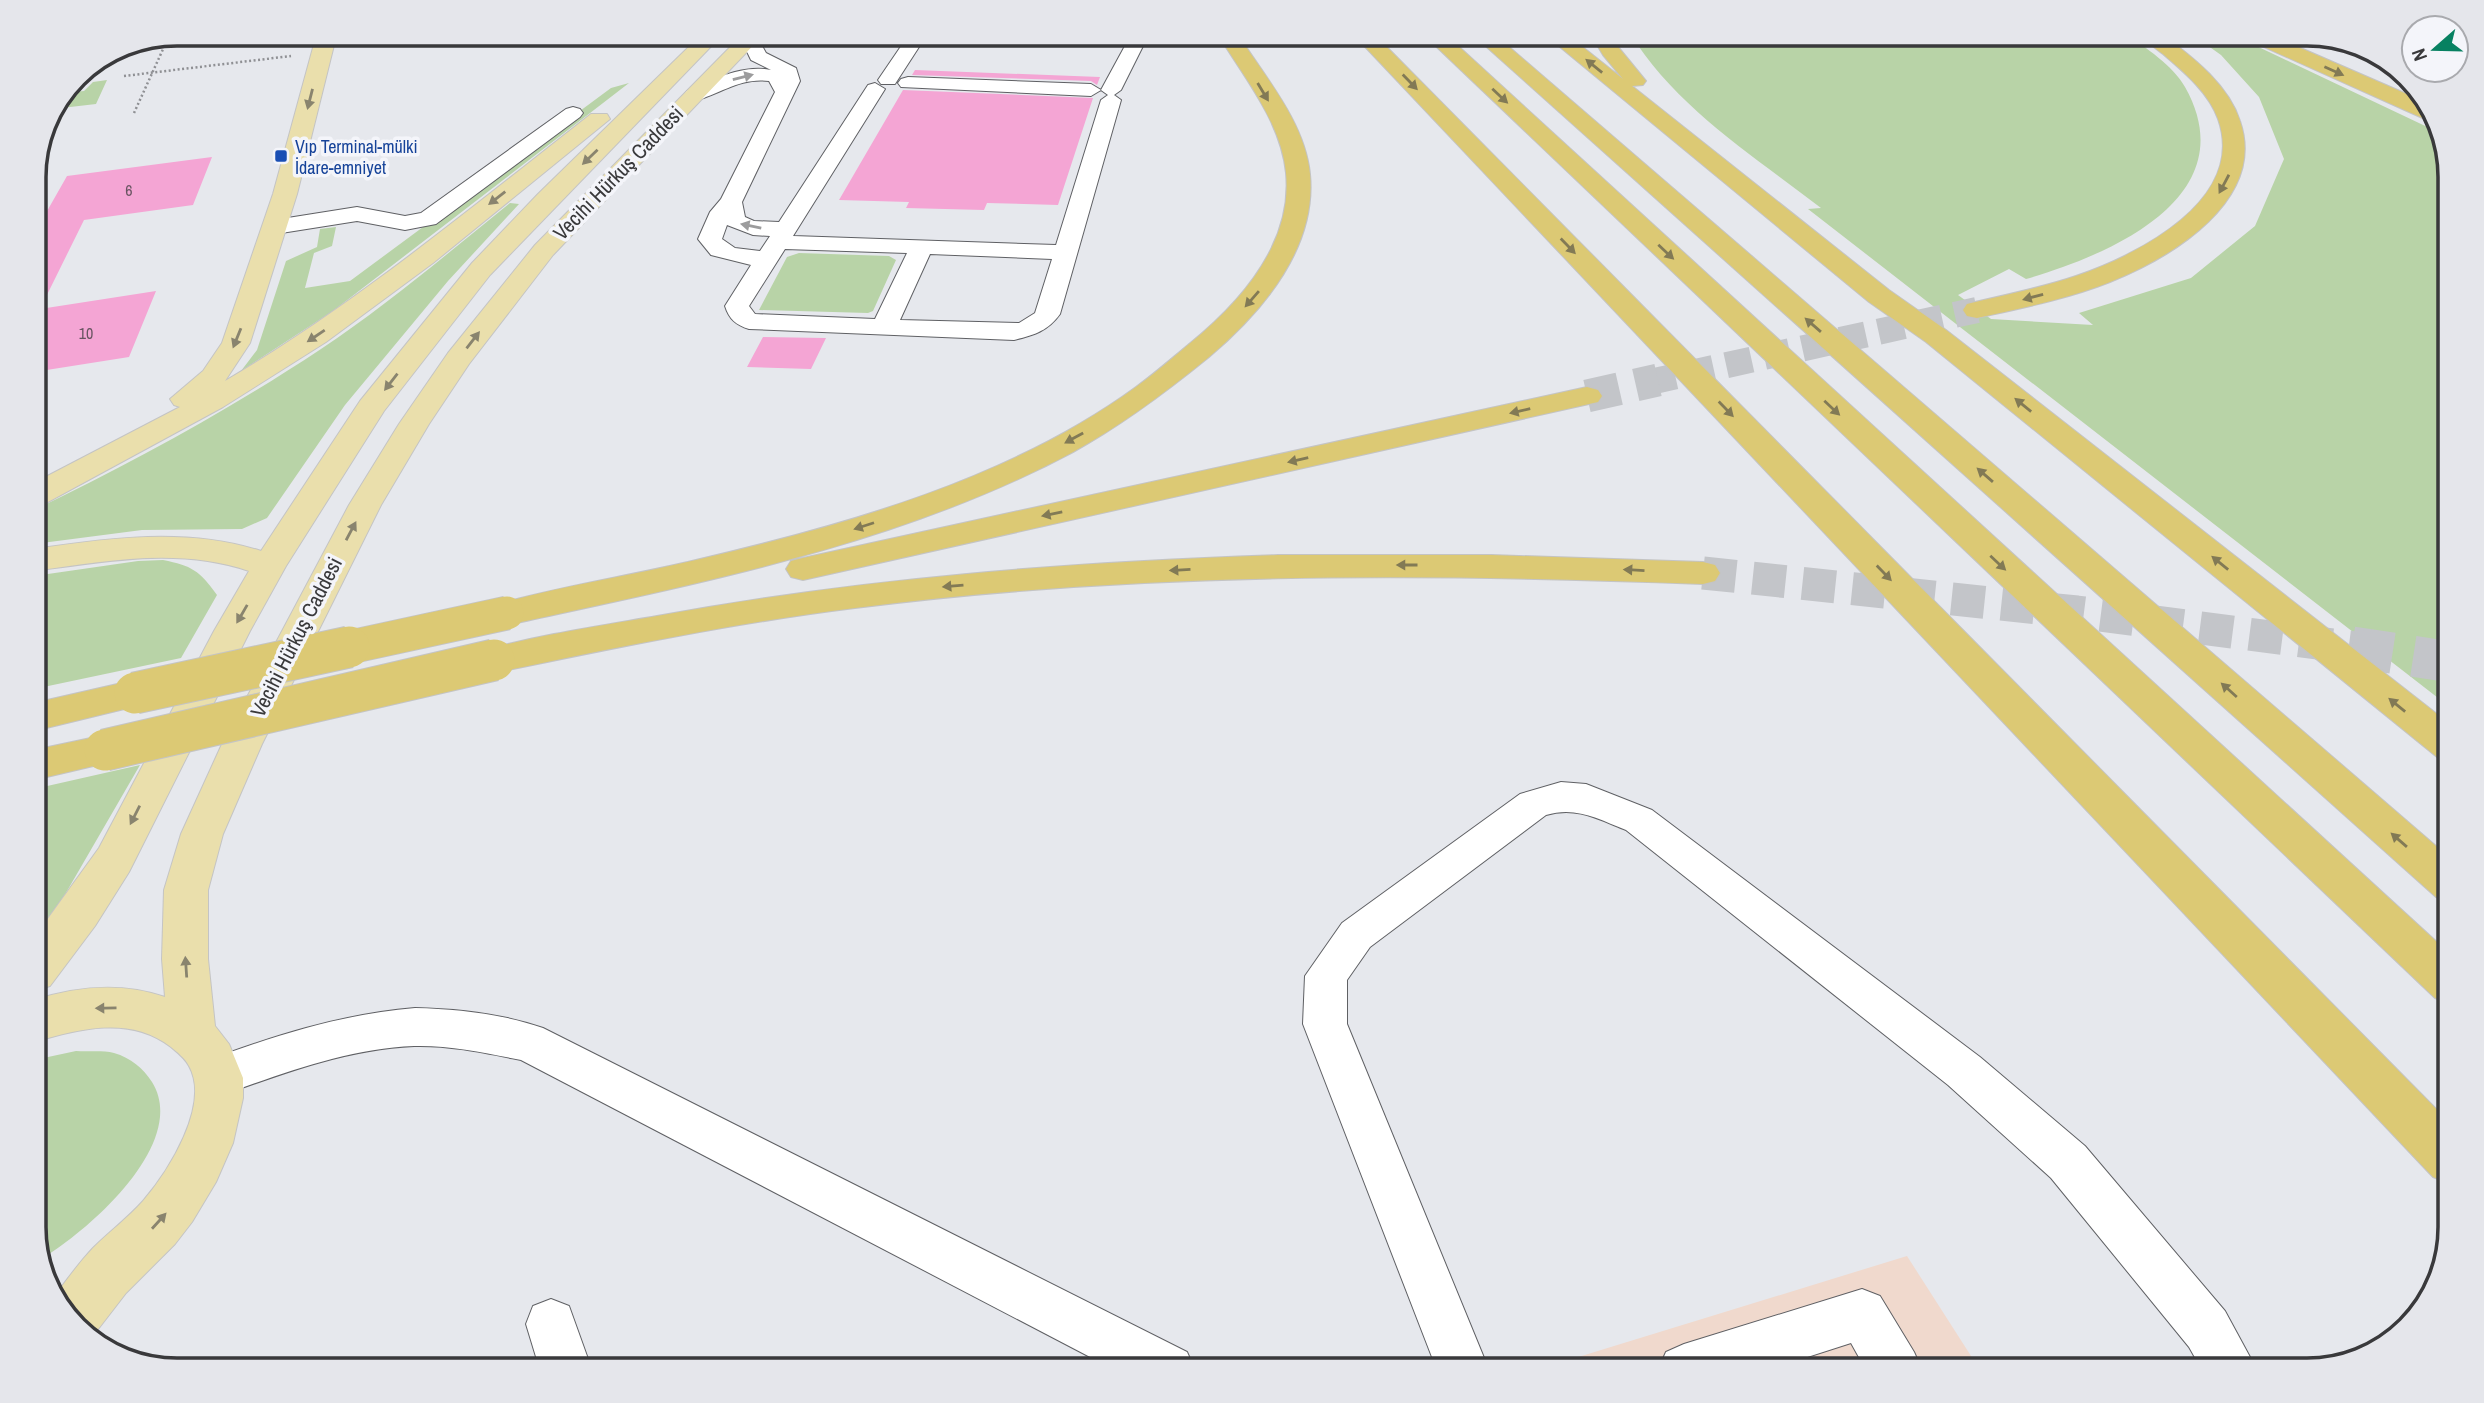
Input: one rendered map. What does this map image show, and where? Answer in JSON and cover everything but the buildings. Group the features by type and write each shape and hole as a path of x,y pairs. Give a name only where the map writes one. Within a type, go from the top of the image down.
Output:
{"highway":[{"path":"46,759 120,721 501,636 907,512 1033,459 1115,415 1161,384 1234,320 1264,285 1282,254 1298,200 1298,174 1289,139 1235,46"},
{"path":"1375,46 2438,1147"},
{"path":"1447,46 2438,972"},
{"path":"1496,46 2438,874"},
{"path":"1569,46 1879,296 1936,336 2438,737"},
{"path":"1610,46 1626,71 1663,108 1914,310 1936,336"},
{"path":"2164,46 2199,77 2229,118"},
{"path":"1977,310 2084,282 2121,268 2167,243 2198,219 2216,198 2229,175 2233,154 2229,118 2231,104 2222,88 2181,46"},
{"path":"2278,46 2419,108"},
{"path":"46,737 1587,396"},
{"path":"501,636 645,628 853,597 1094,574 1316,564 1507,565 1703,573"},
{"path":"46,718 120,721"}],"main road":[{"path":"84,471 122,441 199,389 226,359 236,343 275,227 324,46"},
{"path":"322,139 343,46"},
{"path":"46,490 201,407 314,337 401,273 667,65 696,46"},
{"name":"Vecihi Hürkuş Caddesi","path":"46,956 114,860 226,643 269,566 371,407 443,314 547,199 701,46"},
{"name":"Vecihi Hürkuş Caddesi","path":"192,1034 185,959 186,891 202,834 242,744 365,505 458,359 544,250 743,46"},
{"path":"275,227 296,215 307,199"},
{"path":"46,558 118,548 171,546 208,548 248,557 269,566"},
{"path":"46,1018 89,1009 131,1008 166,1017 192,1034 213,1060 218,1077 216,1119 198,1167 162,1219 110,1269 77,1311"},
{"path":"68,1299 110,1269"}],"lane":[{"path":"756,46 758,56 789,72 790,81 731,201 721,212 710,239 712,245 726,253 778,243 1064,252"},
{"path":"910,46 737,306 740,314 749,321 1014,332 1043,321 1064,252 1104,93 1134,46"},
{"path":"694,95 735,79 758,74 776,77 781,81 784,91"},
{"path":"882,84 887,92 907,88 908,83 1104,93"},
{"path":"275,227 357,214 405,223 428,219 573,113"},
{"path":"731,201 734,220 778,243"},
{"path":"884,326 921,249"},
{"path":"1458,1358 1325,1024 1326,976 1356,934 1533,804 1561,796 1586,798 1639,820 1964,1071 2068,1163 2207,1329 2224,1358"},
{"path":"218,1077 289,1052 369,1032 442,1027 528,1042 1146,1358"},
{"path":"1722,1358 1862,1314 1889,1358"}],"path":[{"path":"134,113 164,47"},
{"path":"124,76 291,56"}],"shaded area":[{"path":"1907,1256 1972,1358 1575,1358"}],"green space":[{"path":"1639,46 2143,46 2158,57 2185,87 2199,126 2198,160 2184,190 2160,215 2129,237 2095,254 2026,279 2009,269 1958,295 1991,319 2093,325 2079,313 2191,278 2255,226 2284,159 2259,97 2221,55 2208,46 2256,46 2430,128 2438,168 2438,698 1808,209 1821,208 1717,129 1669,84"},
{"path":"107,80 96,104 66,108 77,92 84,91 93,82"},
{"path":"629,83 333,311 241,371 257,350 286,261 317,247 320,229 336,227 332,246 314,253 305,288 350,281 611,88"},
{"path":"510,203 519,204 448,281 345,405 267,518 242,529 142,530 46,542 46,504 180,435 286,372 370,315"},
{"path":"799,253 889,256 896,260 873,311 868,313 759,310 787,257"},
{"path":"163,560 181,564 194,570 217,595 181,658 46,686 46,574"},
{"path":"140,765 46,924 46,786"},
{"path":"76,1051 114,1053 126,1058 141,1068 152,1082 160,1106 157,1132 146,1158 128,1183 83,1229 49,1254 46,1235 46,1057"}],"tunnel":[{"path":"1650,382 1977,310"},
{"path":"1587,396 1658,380"},
{"path":"1703,573 2077,612 2364,649"},
{"path":"2352,647 2438,660"}],"place":[{"name":"Vıp Terminal-mülki İdare-emniyet","path":"281,156"}]}
